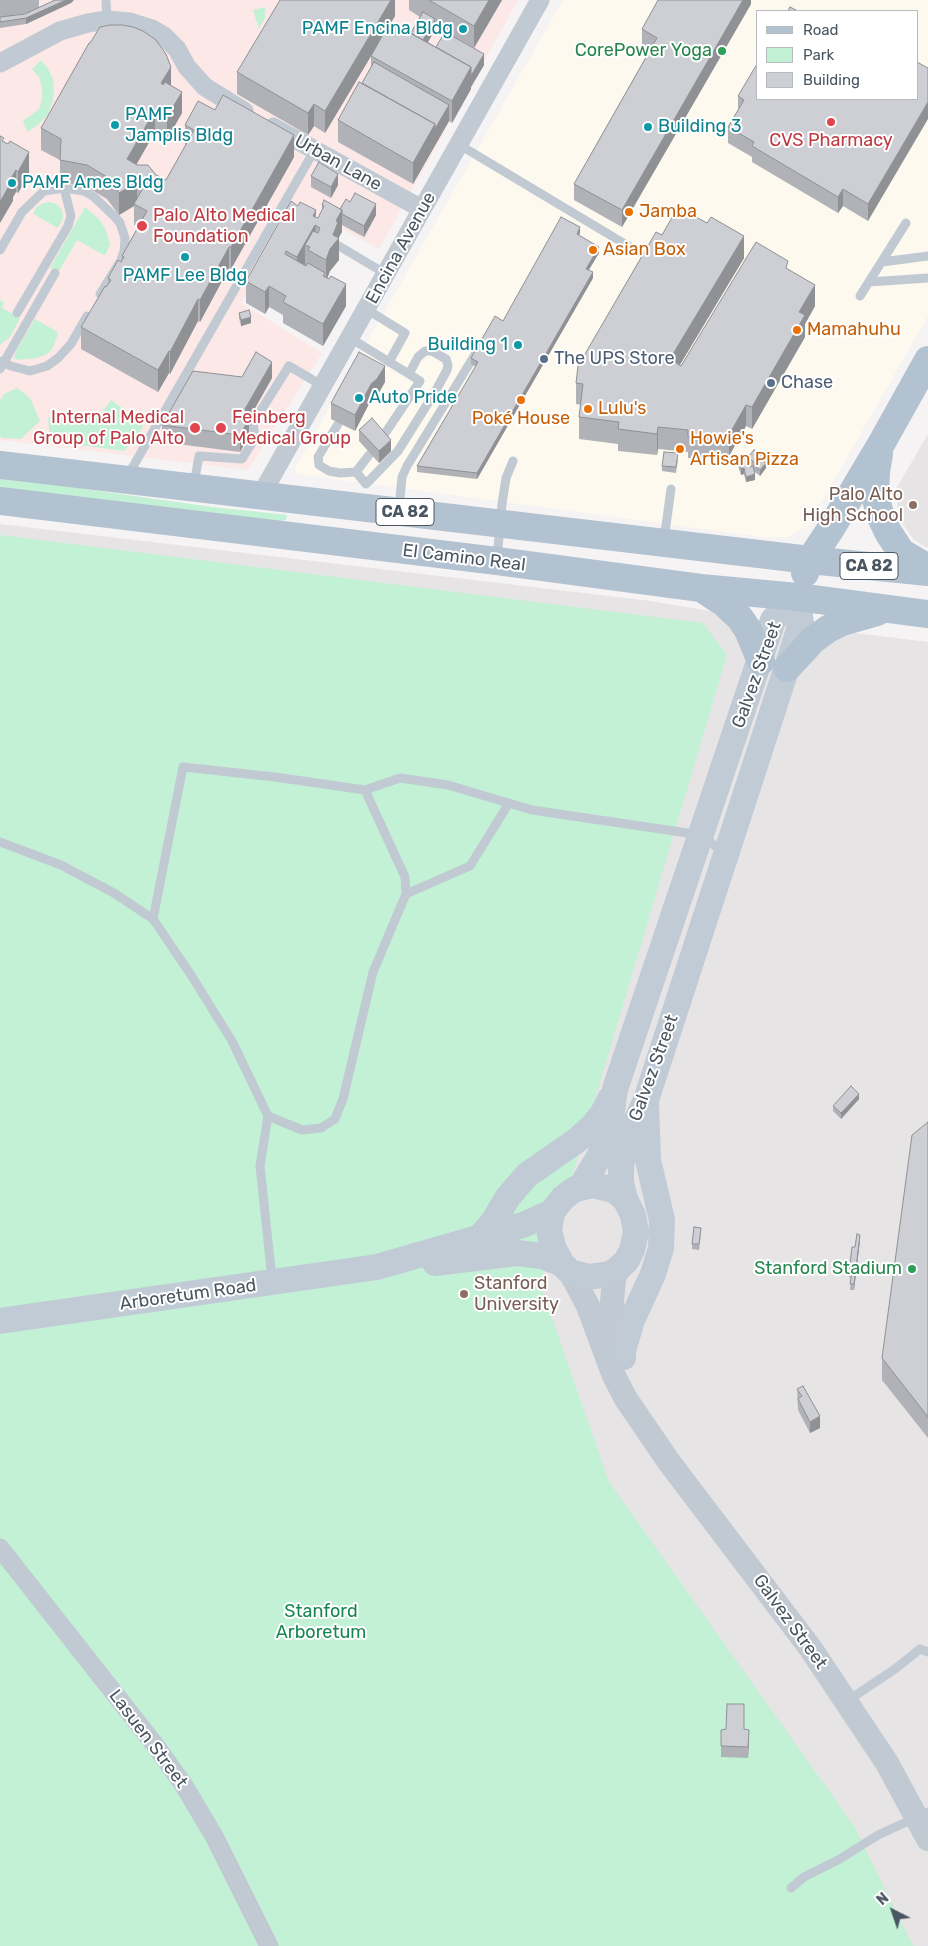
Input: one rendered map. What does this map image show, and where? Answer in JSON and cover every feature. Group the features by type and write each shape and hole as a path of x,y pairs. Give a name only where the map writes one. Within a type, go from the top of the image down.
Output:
{"main road":[{"path":"797,597 810,560 880,446 928,360"},
{"path":"880,446 875,496 881,517 901,552 928,568"},
{"name":"CA 82","path":"0,465 810,560 928,572"},
{"name":"El Camino Real","path":"8,506 497,561 701,588 797,597 928,614"},
{"path":"701,588 724,603 740,618 748,630 761,661"},
{"name":"Galvez Street","path":"581,1187 598,1157 609,1132 615,1089 761,661 773,620 797,597"},
{"name":"Galvez Street","path":"625,1199 621,1183 621,1166 626,1142 646,1100 787,668 801,623 797,597"},
{"path":"787,668 813,640 828,629 842,622 884,609"},
{"path":"481,1236 493,1222 508,1196 527,1175 576,1141 593,1126 604,1113 615,1089"},
{"path":"623,1351 632,1320 653,1274 661,1248 662,1220 648,1160 646,1100"},
{"path":"592,1185 614,1190 625,1199 633,1215 636,1232 635,1242 627,1260 618,1269 609,1274 589,1277 566,1268 552,1247 549,1230 552,1212 563,1198 581,1187 592,1185"},
{"name":"Arboretum Road","path":"0,1321 377,1267 481,1236 523,1226 552,1212"},
{"name":"Arboretum Road","path":"377,1267 400,1268 517,1253 542,1256 566,1268"}],"street":[{"name":"Encina Avenue","path":"261,495 540,0"},
{"name":"Urban Lane","path":"0,63 60,31 88,23 107,20 140,24 164,36 177,49 187,67 205,87 314,151 422,209"},
{"name":"Galvez Street","path":"566,1268 588,1306 614,1376 626,1398 669,1462 764,1585 847,1702 922,1814 928,1839"},
{"name":"Galvez Street","path":"618,1269 614,1279 613,1312 638,1414"},
{"name":"Lasuen Street","path":"0,1548 155,1745 183,1784 214,1836 269,1946"}],"lane":[{"path":"106,0 107,20"},
{"path":"458,144 635,250"},
{"path":"125,479 314,151"},
{"path":"17,314 68,226 71,216 64,188"},
{"path":"0,250 22,212 30,203 44,192 64,188 84,192 105,206 120,223 124,231 124,251 121,260 71,344 48,366 30,371 1,364 55,272"},
{"path":"860,296 906,223"},
{"path":"339,246 386,274"},
{"path":"882,262 928,256"},
{"path":"869,282 928,278"},
{"path":"366,309 405,333 390,362"},
{"path":"350,338 375,359 390,362 420,380 382,438"},
{"path":"356,472 366,484 398,451 447,370 446,359 432,351 425,352 418,357 409,374"},
{"path":"399,511 402,477 407,466 476,353"},
{"path":"193,487 199,456 242,459 255,438 254,423 289,366 323,386"},
{"path":"338,424 318,457 319,465 329,471 340,473 356,472 369,455"},
{"path":"497,561 499,523 506,478 513,461"},
{"path":"663,542 671,489"},
{"path":"153,919 183,767 275,777 365,790 400,778 448,785 532,810 701,835 726,854"},
{"path":"268,1116 302,1130 321,1128 334,1119 343,1099 373,972 406,894 405,877 365,790"},
{"path":"406,894 470,866 509,803"},
{"path":"0,842 61,865 114,893 153,919 232,1041 268,1116 260,1166 272,1283"},
{"path":"847,1702 920,1649 928,1652"},
{"path":"791,1888 804,1877 840,1860 878,1835 922,1814"}],"shaded area":[{"name":"Palo Alto Medical Foundation","path":"0,0 518,0 379,249 297,204 241,303 322,353 248,470 0,440"},
{"path":"563,0 928,0 928,316 808,526 788,537 770,538 297,474 295,468"},
{"name":"Palo Alto High School","path":"928,434 928,548 914,540 900,520 895,491"},
{"name":"Stanford Arboretum","path":"0,524 651,601 791,625 928,642 928,1946 0,1946"}],"green space":[{"path":"265,7 265,18 259,29 253,10"},
{"path":"41,60 53,79 53,100 48,114 38,125 27,132 23,121 39,109 42,99 39,77 32,69"},
{"path":"49,202 57,204 62,210 63,218 58,228 33,214 41,204"},
{"path":"85,207 99,219 106,230 110,244 106,254 104,255 77,240 58,273 50,268"},
{"path":"0,300 4,302 2,308 20,318 10,337 0,345"},
{"path":"35,319 56,331 58,335 52,349 47,354 37,358 19,360 14,358 16,351"},
{"path":"17,388 30,398 40,421 21,439 2,438 0,436 0,401 4,394"},
{"path":"111,400 122,408 125,417 137,415 143,427 124,451 50,441 48,418 60,414 87,417 102,412"},
{"path":"0,477 212,507 287,515 286,520 279,521 212,516 0,487"},
{"name":"Stanford Arboretum","path":"0,535 703,623 727,655 540,1284 609,1482 854,1826 913,1946 0,1946"}],"building":[{"path":"55,0 66,0 26,18 0,22 0,17 25,14"},
{"path":"280,0 391,0 325,111 314,104 308,113 237,72"},
{"path":"429,0 489,0 474,26"},
{"name":"Building 3","path":"658,0 743,0 622,210 574,184 657,38 642,29"},
{"path":"423,12 435,19 423,40 411,33"},
{"path":"390,22 471,67 452,101 371,56"},
{"path":"110,25 133,27 156,40 166,54 171,67 161,83 163,85 165,82 182,92 167,117 155,110 127,159 137,165 148,165 156,175 166,180 194,130 185,125 198,101 215,110 223,95 294,135 231,247 229,247 200,300 198,299 170,352 158,370 81,327 105,286 111,280 108,278 118,260 121,262 124,257 122,256 147,211 134,204 144,186 137,182 119,193 107,177 87,165 60,160 61,139 41,128 89,43 100,27"},
{"path":"445,32 484,54 471,76 471,67 436,47"},
{"path":"374,62 449,105 435,129 435,124 362,83"},
{"path":"918,63 928,68 928,102 868,204 843,189 838,197 752,146 754,142 728,127 744,100 738,96 756,66 756,100 918,100"},
{"path":"359,82 435,124 413,163 338,120"},
{"path":"0,136 4,138 2,141 8,144 10,141 29,152 18,172 16,170 11,178 13,179 0,202"},
{"path":"319,162 338,174 331,187 311,176"},
{"path":"355,193 376,204 364,226 342,214 340,209 346,199 350,202"},
{"path":"324,200 342,210 336,221 338,222 333,235 339,238 330,249 326,260 308,250 310,247 305,245 313,231 318,233 320,228 315,225 297,257 286,251 285,254 306,266 308,263 325,273 323,276 329,279 331,276 346,284 323,324 283,302 286,296 269,286 265,292 246,281 291,201 298,206 300,202 316,210 313,216 318,218 324,206 322,205"},
{"path":"678,207 707,223 711,217 744,236 670,359 681,366 756,242 788,261 786,268 815,285 799,312 805,315 752,407 746,405 729,435 707,433 707,439 688,437 688,430 658,427 657,434 618,429 619,422 579,417 583,384 576,383 578,366 656,232 662,235"},
{"name":"Building 1","path":"561,217 580,227 577,234 599,247 586,269 593,272 477,473 417,466 478,362 471,358 495,316 503,321"},
{"path":"249,310 251,317 241,320 239,313"},
{"path":"256,352 272,362 245,409 249,419 240,435 162,425 193,371 242,377"},
{"path":"359,352 385,366 377,379 371,384 355,415 331,403"},
{"path":"372,418 391,440 379,451 359,430"},
{"path":"754,450 761,455 759,458 766,463 760,470 748,457"},
{"path":"664,452 678,453 676,467 662,466"},
{"path":"747,458 750,467 753,466 755,474 746,477 744,468 741,469 738,460"},
{"path":"851,1086 859,1094 841,1113 833,1106"},
{"name":"Stanford Stadium","path":"928,1122 928,1417 882,1358 912,1135"},
{"path":"694,1227 701,1228 699,1244 692,1244"},
{"path":"857,1234 860,1235 854,1284 850,1284 852,1272 849,1272 852,1247 855,1247"},
{"path":"803,1386 820,1416 810,1422 798,1399 802,1396 797,1389"},
{"path":"727,1704 744,1704 744,1729 749,1730 748,1747 721,1746 721,1730 726,1729"}],"place":[{"name":"PAMF Encina Bldg","path":"463,29"},
{"name":"CorePower Yoga","path":"722,51"},
{"name":"CVS Pharmacy","path":"831,122"},
{"name":"PAMF Jamplis Bldg","path":"115,125"},
{"name":"Building 3","path":"648,127"},
{"name":"PAMF Ames Bldg","path":"12,183"},
{"name":"Jamba","path":"629,212"},
{"name":"Palo Alto Medical Foundation","path":"142,226"},
{"name":"Asian Box","path":"593,250"},
{"name":"PAMF Lee Bldg","path":"185,257"},
{"name":"Mamahuhu","path":"797,330"},
{"name":"Building 1","path":"518,345"},
{"name":"The UPS Store","path":"544,359"},
{"name":"Chase","path":"771,383"},
{"name":"Auto Pride","path":"359,398"},
{"name":"Poké House","path":"521,400"},
{"name":"Lulu's","path":"588,409"},
{"name":"Internal Medical Group of Palo Alto","path":"195,428"},
{"name":"Feinberg Medical Group","path":"221,428"},
{"name":"Howie's Artisan Pizza","path":"680,449"},
{"name":"Palo Alto High School","path":"913,505"},
{"name":"Stanford Stadium","path":"912,1269"},
{"name":"Stanford University","path":"464,1294"}]}
